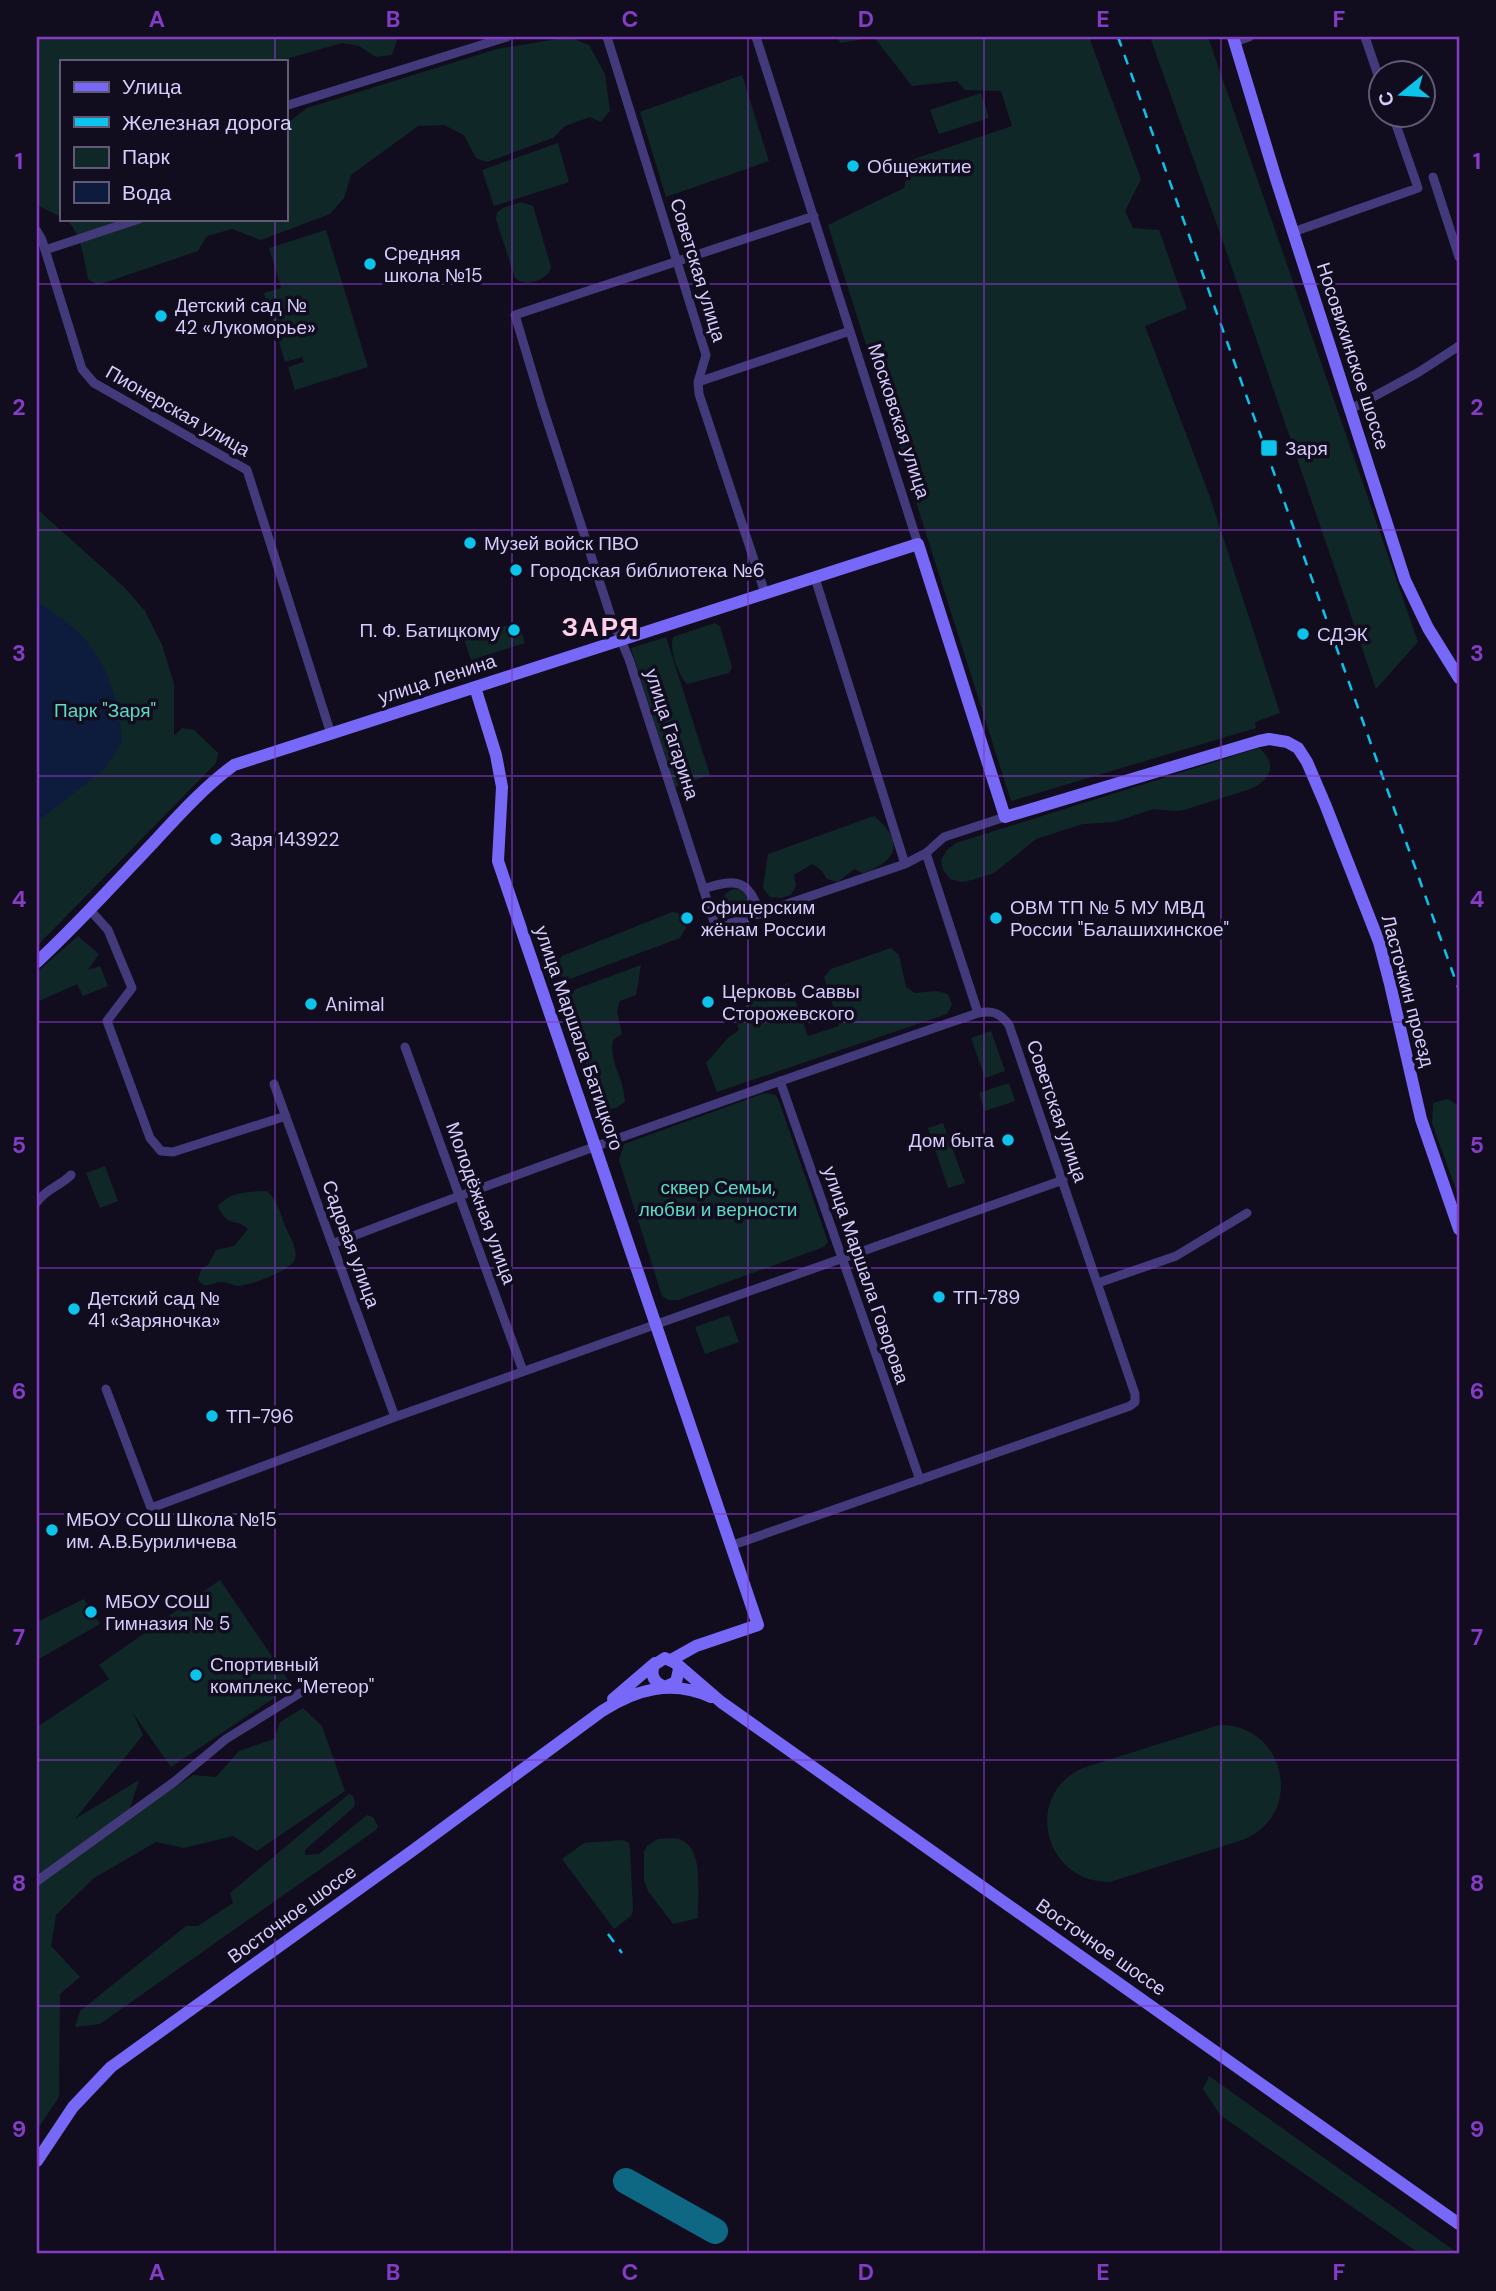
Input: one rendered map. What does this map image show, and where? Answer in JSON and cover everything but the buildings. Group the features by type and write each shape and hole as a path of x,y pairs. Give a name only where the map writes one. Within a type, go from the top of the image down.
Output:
{"street":[{"path":"287,105 507,37"},
{"name":"Советская улица","path":"607,37 706,355 698,382 699,394 765,593"},
{"name":"Московская улица","path":"756,37 1005,817"},
{"path":"1234,39 1249,37"},
{"path":"1365,37 1374,60"},
{"name":"Носовихинское шоссе","path":"1234,39 1349,410 1408,587 1433,638 1459,678"},
{"path":"1293,232 1418,188 1398,130"},
{"path":"1433,177 1459,257"},
{"path":"677,262 814,216"},
{"path":"44,245 135,220"},
{"name":"Пионерская улица","path":"37,231 44,245 82,369 94,383 247,470 331,734"},
{"name":"улица Гагарина","path":"677,262 519,313 515,315 515,320 716,928 760,914"},
{"path":"698,382 850,331"},
{"path":"1349,410 1419,372 1459,346"},
{"name":"улица Ленина","path":"37,961 90,911 173,822 234,765 918,544"},
{"path":"815,578 905,864"},
{"name":"улица Маршала Батицкого","path":"475,687 496,755 502,788 498,861 733,1545 758,1625 696,1646 669,1661"},
{"name":"Ласточкин проезд","path":"1005,817 1259,741 1278,741 1298,748 1307,762 1373,924 1390,984 1421,1119 1459,1230"},
{"path":"703,889 723,882 740,884 753,895 760,914 905,864 926,853 944,837 1005,817"},
{"path":"332,1244 596,1146 978,1013 926,853"},
{"path":"90,911 108,930 132,988 107,1021 150,1138 161,1151 173,1152 286,1116"},
{"name":"Советская улица","path":"920,1480 1135,1402 1135,1394 1098,1283 1009,1025 1000,1014 989,1011 978,1013"},
{"name":"Молодёжная улица","path":"405,1047 523,1371"},
{"name":"улица Маршала Говорова","path":"780,1081 920,1480"},
{"name":"Садовая улица","path":"274,1084 395,1417"},
{"path":"37,1202 43,1193 71,1175"},
{"path":"106,1389 152,1508 656,1323 1063,1180"},
{"path":"1098,1283 1176,1256 1247,1213"},
{"path":"733,1545 920,1480"},
{"path":"669,1661 679,1677 672,1685 665,1687 656,1683 652,1670 669,1661"},
{"name":"Восточное шоссе","path":"37,2161 73,2107 111,2067 412,1851 669,1661 721,1702 1459,2224"},
{"name":"Восточное шоссе","path":"591,1719 636,1693 665,1687 697,1692 721,1702"},
{"path":"37,1881 173,1782 226,1739 300,1693"}],"green space":[{"path":"37,37 398,37 392,55 376,57 359,46 342,43 282,60 60,60 60,216 37,205"},
{"path":"569,37 589,45 605,74 610,111 601,122 590,117 565,126 553,138 487,162 476,158 464,135 444,125 418,126 351,175 344,198 330,214 261,240 232,229 207,236 198,251 98,285 88,279 78,237 66,220 287,220 287,123 307,108 497,49"},
{"path":"836,37 874,37 841,43"},
{"path":"874,37 1089,37 1141,179 1125,211 1133,228 1159,230 1187,309 1145,326 1210,497 1280,713 1255,722 1256,728 1011,801 828,225 904,188 911,160 1012,126 1001,91 965,90 957,81 912,86"},
{"path":"1150,37 1208,37 1418,642 1376,689 1222,239"},
{"path":"742,75 769,161 666,197 640,112"},
{"path":"981,93 989,118 939,134 930,110"},
{"path":"558,143 569,182 494,206 482,170"},
{"path":"521,202 533,206 551,267 546,276 530,282 515,278 496,219 497,212"},
{"path":"326,230 368,367 295,390 288,367 304,362 302,357 285,362 264,293 281,288 269,248"},
{"name":"Парк \"Заря\"","path":"37,509 124,587 145,611 162,645 174,684 174,736 182,728 194,730 218,753 216,763 37,946"},
{"path":"518,622 525,643 471,660 464,639"},
{"path":"715,623 720,626 732,667 729,673 687,684 675,662 673,637"},
{"path":"666,637 710,775 675,787 631,648"},
{"path":"1259,748 1269,760 1270,771 1263,781 1250,789 1184,810 1153,809 1115,822 1083,824 1036,839 994,873 972,880 961,882 950,879 943,870 941,860 947,850 956,843"},
{"path":"874,816 884,825 893,842 890,856 884,863 863,873 854,869 838,882 827,879 821,870 812,864 794,875 796,886 791,895 770,897 763,888 768,854"},
{"path":"736,889 745,893 749,902 745,911 736,915 727,911 723,902 727,893"},
{"path":"672,912 678,913 686,928 680,938 567,980 559,974 556,964 562,956"},
{"path":"78,936 99,954 88,970 100,966 108,986 83,996 77,984 37,1002 37,972"},
{"path":"891,948 899,955 906,987 915,993 937,991 948,994 952,1005 947,1014 717,1092 706,1063 728,1038 739,1030 736,1016 754,998 789,983 808,1036 839,1026 824,977 831,969"},
{"path":"641,965 636,995 620,1001 617,1011 622,1034 613,1040 612,1048 625,1102 606,1110 598,1102 567,1009 568,998 576,989"},
{"path":"991,1031 1005,1071 985,1078 971,1038"},
{"path":"1009,1083 1015,1101 985,1111 979,1093"},
{"name":"сквер Семьи, любви и верности","path":"765,1093 776,1095 780,1104 828,1242 824,1247 678,1300 668,1300 662,1296 619,1160 624,1144"},
{"path":"1448,1099 1459,1106 1459,1198 1432,1123 1433,1103"},
{"path":"943,1123 965,1183 948,1188 928,1128"},
{"path":"105,1166 118,1201 100,1208 86,1173"},
{"path":"267,1191 276,1203 293,1244 295,1259 292,1264 278,1273 251,1283 237,1286 225,1282 203,1285 198,1279 202,1268 208,1265 216,1250 234,1246 248,1229 225,1218 218,1206 234,1195"},
{"path":"729,1315 739,1342 705,1354 695,1327"},
{"path":"220,1580 292,1686 171,1767 133,1713 143,1735 75,1819 139,1780 126,1820 193,1775 216,1777 239,1751 274,1739 280,1722 303,1708 322,1726 345,1791 257,1851 233,1836 184,1848 156,1842 94,1878 56,1915 51,1946 80,1977 60,1994 59,2097 37,2130 37,1727 109,1679 99,1665"},
{"path":"84,1599 100,1624 37,1660 37,1622"},
{"path":"1219,1725 1241,1728 1259,1738 1272,1753 1279,1771 1281,1791 1276,1810 1264,1826 1245,1839 1110,1882 1087,1878 1069,1868 1056,1853 1049,1836 1047,1816 1052,1797 1064,1781 1083,1768"},
{"path":"349,1794 353,1796 354,1807 305,1850 305,1855 319,1854 367,1815 373,1817 378,1826 376,1830 100,2024 75,2027 80,2011 186,1926 198,1926 233,1903 230,1893"},
{"path":"658,1839 681,1840 689,1845 694,1853 698,1874 698,1918 673,1924 648,1891 644,1881 644,1852 647,1846"},
{"path":"623,1840 629,1843 630,1850 633,1910 631,1916 614,1929 562,1859 584,1843"},
{"path":"1209,2076 1459,2254 1420,2254 1220,2115 1203,2089"}],"water":[{"path":"37,601 77,631 96,654 110,682 122,741 106,768 37,822"}],"taxiway":[{"path":"626,2181 715,2231"}],"railway":[{"path":"1118,37 1459,990"},
{"path":"608,1934 622,1953"}],"place":[{"name":"Общежитие","path":"853,166"},
{"name":"Средняя школа №15","path":"370,264"},
{"name":"Детский сад № 42 «Лукоморье»","path":"161,316"},
{"name":"Заря","path":"1269,448"},
{"name":"Музей войск ПВО","path":"470,543"},
{"name":"Городская библиотека №6","path":"516,570"},
{"name":"П. Ф. Батицкому","path":"514,630"},
{"name":"СДЭК","path":"1303,634"},
{"name":"Заря 143922","path":"216,839"},
{"name":"Офицерским жёнам России","path":"687,918"},
{"name":"ОВМ ТП № 5 МУ МВД России \"Балашихинское\"","path":"996,918"},
{"name":"Церковь Саввы Сторожевского","path":"708,1002"},
{"name":"Animal","path":"311,1004"},
{"name":"Дом быта","path":"1008,1140"},
{"name":"ТП-789","path":"939,1297"},
{"name":"Детский сад № 41 «Заряночка»","path":"74,1309"},
{"name":"ТП-796","path":"212,1416"},
{"name":"МБОУ СОШ Школа №15 им. А.В.Буриличева","path":"52,1530"},
{"name":"МБОУ СОШ Гимназия № 5","path":"91,1612"},
{"name":"Спортивный комплекс \"Метеор\"","path":"196,1675"}],"district":[{"name":"ЗАРЯ","path":"601,627"}]}
